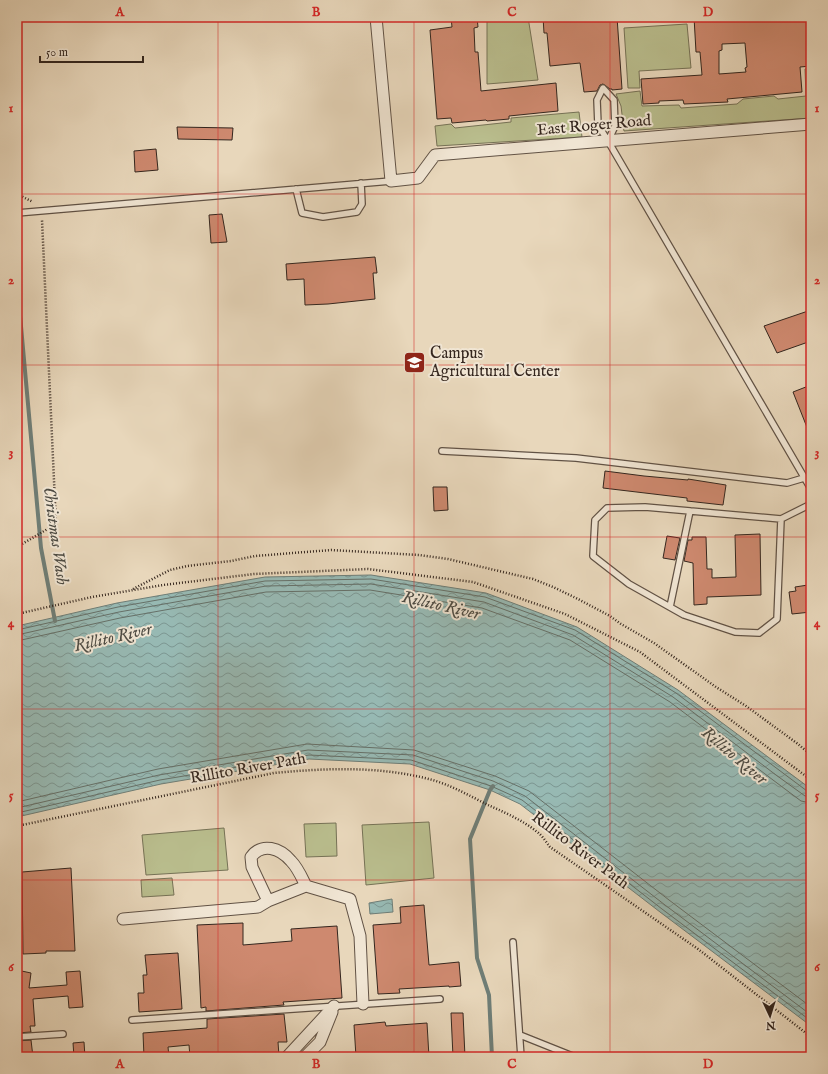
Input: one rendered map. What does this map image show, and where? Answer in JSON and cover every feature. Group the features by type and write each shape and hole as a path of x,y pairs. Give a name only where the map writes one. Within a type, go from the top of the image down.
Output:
{"street":[{"path":"376,17 390,181"},
{"name":"East Roger Road","path":"390,181 418,178 435,155 811,124"},
{"path":"268,901 255,872 251,857 256,851 262,848 279,851 287,857 292,862 306,886"},
{"path":"123,919 258,906 306,886 350,899 360,936 363,1004"},
{"path":"286,1057 334,1006"},
{"path":"305,1057 320,1042 334,1006"}],"lane":[{"path":"608,141 615,126 614,100 603,88 597,100 598,125 811,489"},
{"path":"17,213 390,181"},
{"path":"296,189 302,213 323,216 357,212 362,204 361,183"},
{"path":"442,451 576,458 787,483 804,478"},
{"path":"781,519 777,619 759,632 736,632 684,615 629,584 593,556 595,520 608,508 645,507 781,519 811,504"},
{"path":"670,607 690,511"},
{"path":"513,942 521,1057"},
{"path":"132,1020 440,999"},
{"path":"17,1038 62,1034"},
{"path":"520,1035 575,1057"}],"path":[{"path":"17,194 40,205 41,210 56,524 17,547"},
{"path":"128,591 170,570 187,566 231,561 255,556 331,550 419,555 448,559 533,578 554,586 654,643 716,687 746,706 798,744 811,756"},
{"path":"17,614 92,597 163,585 254,574 368,569 473,582 564,614 640,652 811,780"},
{"name":"Rillito River Path","path":"17,826 274,773 308,770 358,769 430,779 497,809 537,831 550,847 698,950 811,1038"}],"green space":[{"path":"487,17 528,17 538,80 487,84"},
{"path":"687,24 691,68 639,71 640,88 628,88 624,28"},
{"path":"811,68 811,118 624,131 621,106 616,94 640,91 642,106 679,105 681,108 737,104 743,99 774,96 778,99 806,96 805,69"},
{"path":"579,112 582,137 437,146 435,126 451,124 455,128 511,122 511,118"},
{"path":"429,822 434,878 366,885 362,825"},
{"path":"336,823 337,856 306,857 304,824"},
{"path":"224,828 228,870 146,875 142,835"},
{"path":"172,878 174,895 142,897 141,880"}],"water":[{"name":"Rillito River","path":"371,575 486,593 577,627 678,690 811,789 811,1026 520,804 490,790 410,764 309,759 161,784 17,817 17,626 117,603 265,577"},
{"path":"392,899 393,912 370,914 369,903"}],"building":[{"path":"451,17 477,17 478,27 474,28 475,52 478,52 481,91 556,83 558,111 509,116 509,119 487,121 452,123 451,118 437,119 430,30 452,27"},
{"path":"543,17 617,17 622,89 612,90 603,84 600,85 597,91 584,92 580,63 550,66 547,33 544,33"},
{"path":"694,17 811,17 811,66 800,67 802,92 727,99 728,102 684,104 683,100 659,101 659,103 643,104 641,79 702,75 700,52 696,52","holes":["745,43 747,67 745,68 746,72 719,74 719,51 722,50 722,44"]},
{"path":"177,127 233,128 232,140 178,139"},
{"path":"156,149 158,170 135,172 134,151"},
{"path":"222,214 227,242 211,243 209,215"},
{"path":"375,257 377,273 373,273 375,299 305,305 304,279 287,280 286,264"},
{"path":"811,310 811,341 777,353 764,326"},
{"path":"811,385 811,435 810,435 793,392"},
{"path":"605,471 644,476 688,479 726,485 723,505 687,501 687,498 603,488"},
{"path":"433,487 447,487 448,510 434,511"},
{"path":"760,534 761,595 707,597 707,604 694,605 693,563 684,561 688,540 692,540 692,537 706,537 707,569 712,569 712,578 736,577 735,535"},
{"path":"667,536 680,538 675,560 663,558"},
{"path":"808,585 811,612 792,614 789,592 796,591 795,587"},
{"path":"71,868 75,951 46,951 46,953 23,954 22,872"},
{"path":"424,905 429,965 459,962 461,986 399,989 400,993 378,994 373,925 401,923 400,907"},
{"path":"243,923 243,945 292,941 291,929 337,926 342,998 283,1002 284,1005 206,1011 206,1007 201,1008 197,925"},
{"path":"178,953 182,1009 139,1012 138,993 144,993 143,975 147,975 145,955"},
{"path":"17,970 31,973 29,988 67,985 66,972 80,971 83,1007 69,1008 68,996 33,999 35,1026 30,1026 31,1032 17,1033"},
{"path":"451,1013 463,1013 465,1057 453,1057"},
{"path":"284,1014 287,1042 278,1042 279,1056 190,1057 189,1045 168,1047 169,1057 144,1057 143,1033 207,1028 207,1019"},
{"path":"385,1022 386,1026 427,1023 429,1057 356,1057 354,1025"},
{"path":"31,1040 33,1057 17,1057 17,1041"},
{"path":"84,1042 85,1057 74,1057 73,1043"}],"waterway":[{"name":"Christmas Wash","path":"17,282 41,548 55,621"},
{"path":"492,1057 489,995 477,958 470,839 493,786"}],"place":[{"name":"Campus Agricultural Center","path":"414,363"}]}
